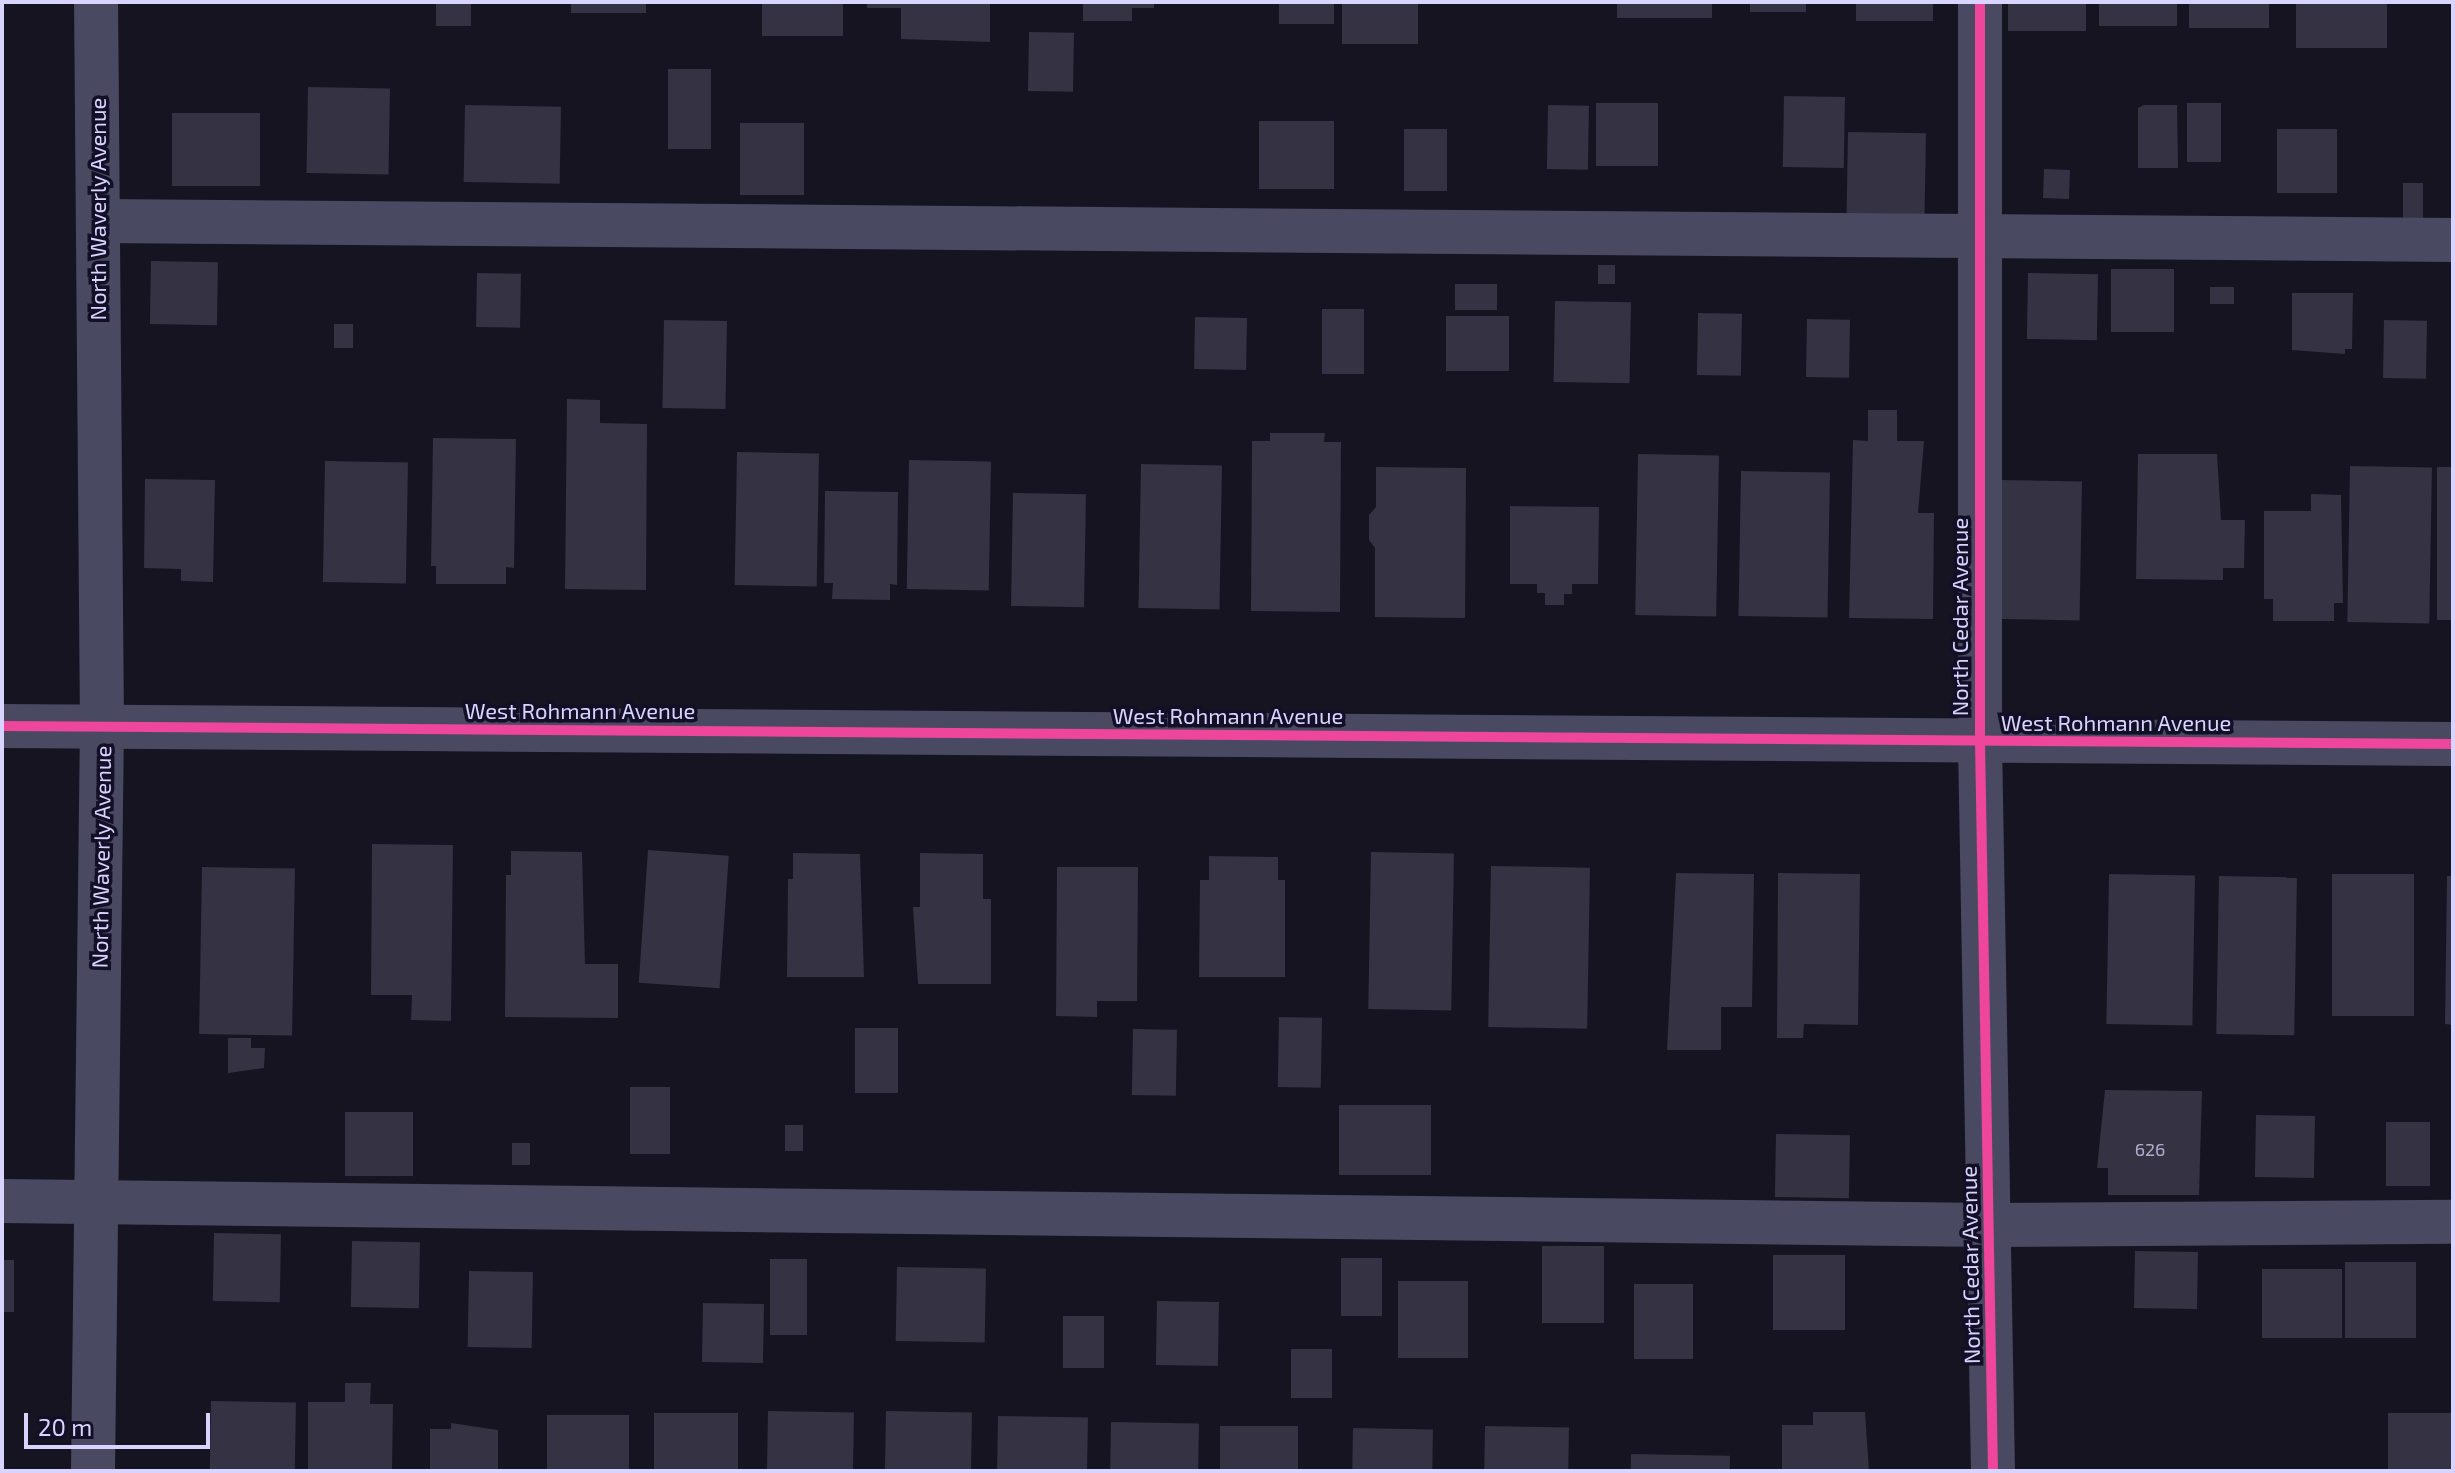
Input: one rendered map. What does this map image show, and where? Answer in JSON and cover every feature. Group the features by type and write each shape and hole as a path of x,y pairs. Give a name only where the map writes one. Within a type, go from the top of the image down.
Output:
{"street":[{"name":"North Waverly Avenue","path":"93,1471 102,727 96,2"},
{"name":"North Cedar Avenue","path":"1980,2 1980,742 1993,1471"},
{"path":"98,221 2453,240"},
{"name":"West Rohmann Avenue","path":"2,726 2453,744"},
{"path":"2,1201 1989,1225 2453,1222"}],"building":[{"path":"436,2 471,2 471,26 436,26"},
{"path":"571,2 646,2 646,13 571,13"},
{"path":"762,2 843,2 843,36 762,36"},
{"path":"867,2 990,2 990,42 901,39 901,8 867,8"},
{"path":"1083,2 1154,2 1154,8 1132,8 1132,21 1083,21"},
{"path":"1279,2 1334,2 1334,24 1279,24"},
{"path":"1342,2 1418,2 1418,44 1342,44"},
{"path":"1617,2 1712,2 1712,18 1617,18"},
{"path":"1750,2 1806,2 1806,12 1750,12"},
{"path":"1856,2 1933,2 1933,21 1856,21"},
{"path":"2008,2 2086,2 2086,31 2008,31"},
{"path":"2099,2 2177,2 2177,26 2099,26"},
{"path":"2189,2 2269,2 2269,28 2189,28"},
{"path":"2296,2 2387,2 2387,48 2296,48"},
{"path":"1029,32 1074,33 1073,92 1028,91"},
{"path":"668,69 711,69 711,149 668,149"},
{"path":"308,87 390,88 388,174 306,173"},
{"path":"1784,96 1845,97 1844,168 1783,167"},
{"path":"1596,103 1658,103 1658,166 1596,166"},
{"path":"2187,103 2221,103 2221,162 2187,162"},
{"path":"465,105 561,107 560,184 464,182"},
{"path":"1548,105 1589,106 1588,170 1547,169"},
{"path":"2144,105 2177,105 2178,168 2138,168 2138,108"},
{"path":"172,113 260,113 260,186 172,186"},
{"path":"1259,121 1334,121 1334,189 1259,189"},
{"path":"740,123 804,123 804,195 740,195"},
{"path":"1404,129 1447,129 1447,191 1404,191"},
{"path":"2277,129 2337,129 2337,193 2277,193"},
{"path":"1848,132 1926,133 1924,222 1846,221"},
{"path":"2044,169 2070,170 2069,199 2043,198"},
{"path":"2403,183 2423,183 2423,218 2403,218"},
{"path":"151,261 218,262 217,325 150,324"},
{"path":"1598,265 1615,265 1615,284 1598,284"},
{"path":"2111,269 2174,269 2174,332 2111,332"},
{"path":"477,273 521,274 520,328 476,327"},
{"path":"2028,273 2098,274 2097,340 2027,339"},
{"path":"1455,284 1497,284 1497,310 1455,310"},
{"path":"2210,287 2234,287 2234,304 2210,304"},
{"path":"2292,293 2353,293 2352,349 2345,349 2345,354 2292,350"},
{"path":"1555,301 1631,302 1630,383 1554,382"},
{"path":"1322,309 1364,309 1364,374 1322,374"},
{"path":"1698,313 1742,314 1741,376 1697,375"},
{"path":"1446,316 1509,316 1509,371 1446,371"},
{"path":"1195,317 1247,318 1246,370 1194,369"},
{"path":"1807,319 1850,320 1849,378 1806,377"},
{"path":"664,320 727,321 725,409 662,408"},
{"path":"2384,320 2427,321 2426,379 2383,378"},
{"path":"334,324 353,324 353,348 334,348"},
{"path":"567,399 600,400 600,423 647,424 646,590 565,589"},
{"path":"1868,410 1897,410 1897,441 1924,441 1918,513 1934,513 1933,619 1849,618 1853,440 1868,441"},
{"path":"1270,433 1325,433 1324,442 1341,442 1340,612 1251,611 1252,441 1270,441"},
{"path":"433,438 516,439 514,568 506,567 506,584 436,584 436,566 431,566"},
{"path":"737,452 819,453 817,586 735,585"},
{"path":"1638,454 1719,455 1716,616 1635,615"},
{"path":"2138,454 2217,454 2221,520 2245,520 2244,568 2223,568 2223,580 2136,579"},
{"path":"909,460 991,461 989,590 907,589"},
{"path":"325,461 408,462 406,583 323,582"},
{"path":"1141,464 1222,465 1219,609 1138,608"},
{"path":"2350,466 2432,467 2429,623 2347,622"},
{"path":"1376,467 1466,468 1465,618 1375,617 1375,548 1369,540 1369,515 1376,507"},
{"path":"2437,467 2453,467 2453,620 2437,620"},
{"path":"1741,471 1830,473 1827,618 1738,616"},
{"path":"145,479 215,480 213,582 181,581 181,569 144,568"},
{"path":"2001,480 2082,481 2080,620 1999,619"},
{"path":"825,491 898,492 897,585 890,584 890,600 832,599 833,583 824,583"},
{"path":"1013,493 1086,494 1084,607 1011,606"},
{"path":"2311,494 2341,495 2343,603 2334,603 2334,621 2273,621 2273,599 2264,599 2264,511 2311,511"},
{"path":"1510,506 1599,507 1598,584 1572,584 1572,594 1564,594 1564,605 1545,605 1545,593 1537,593 1537,584 1510,584"},
{"path":"372,844 453,845 451,1021 411,1020 412,995 371,995"},
{"path":"648,850 729,856 720,988 639,983"},
{"path":"511,851 582,852 585,964 618,964 618,1018 505,1017 506,875 511,875"},
{"path":"1371,852 1454,853 1451,1010 1368,1009"},
{"path":"793,853 860,854 864,977 787,977 788,879 793,879"},
{"path":"920,853 983,854 983,899 991,899 991,984 918,984 913,907 920,907"},
{"path":"1209,856 1278,857 1278,880 1285,880 1285,977 1199,977 1200,880 1209,880"},
{"path":"1491,866 1590,868 1587,1029 1488,1027"},
{"path":"202,867 295,869 292,1036 199,1034"},
{"path":"1057,867 1138,867 1137,1001 1097,1001 1097,1017 1056,1016"},
{"path":"1676,873 1754,874 1752,1007 1721,1007 1721,1050 1667,1050"},
{"path":"1778,873 1860,874 1858,1025 1804,1024 1803,1038 1777,1038"},
{"path":"2109,874 2195,876 2192,1025 2106,1024"},
{"path":"2332,874 2414,874 2414,1016 2332,1016"},
{"path":"2219,876 2297,877 2294,1035 2216,1034"},
{"path":"2447,876 2453,876 2453,1025 2445,1024"},
{"path":"1279,1017 1322,1018 1321,1088 1278,1087"},
{"path":"855,1028 898,1028 898,1093 855,1093"},
{"path":"1133,1029 1177,1030 1176,1096 1132,1095"},
{"path":"228,1038 251,1038 251,1048 265,1048 264,1068 228,1073"},
{"path":"630,1087 670,1087 670,1154 630,1154"},
{"path":"2105,1090 2202,1091 2199,1195 2108,1195 2108,1168 2097,1168"},
{"path":"1339,1105 1431,1105 1431,1175 1339,1175"},
{"path":"345,1112 413,1112 413,1176 345,1176"},
{"path":"2256,1115 2315,1116 2314,1178 2255,1177"},
{"path":"2386,1122 2430,1122 2430,1186 2386,1186"},
{"path":"785,1125 803,1125 803,1151 785,1151"},
{"path":"1776,1134 1850,1135 1849,1198 1775,1197"},
{"path":"512,1143 530,1143 530,1165 512,1165"},
{"path":"214,1233 281,1234 280,1302 213,1301"},
{"path":"352,1241 420,1242 419,1308 351,1307"},
{"path":"1542,1246 1604,1246 1604,1323 1542,1323"},
{"path":"2135,1251 2198,1252 2197,1309 2134,1308"},
{"path":"1773,1255 1845,1255 1845,1330 1773,1330"},
{"path":"1341,1258 1382,1258 1382,1316 1341,1316"},
{"path":"770,1259 807,1259 807,1335 770,1335"},
{"path":"2,1260 14,1260 14,1312 2,1312"},
{"path":"2345,1262 2416,1262 2416,1338 2345,1338"},
{"path":"897,1267 986,1269 985,1343 896,1341"},
{"path":"2262,1269 2342,1269 2342,1338 2262,1338"},
{"path":"469,1271 533,1272 532,1348 468,1347"},
{"path":"1398,1281 1468,1281 1468,1358 1398,1358"},
{"path":"1634,1284 1693,1284 1693,1359 1634,1359"},
{"path":"1157,1301 1219,1302 1218,1366 1156,1365"},
{"path":"703,1303 764,1304 763,1363 702,1362"},
{"path":"1063,1316 1104,1316 1104,1368 1063,1368"},
{"path":"1291,1349 1332,1349 1332,1398 1291,1398"},
{"path":"345,1383 371,1383 370,1404 393,1404 392,1471 308,1471 308,1402 345,1402"},
{"path":"211,1401 296,1402 295,1471 210,1471"},
{"path":"768,1411 854,1413 853,1471 767,1471"},
{"path":"886,1411 972,1413 971,1471 885,1471"},
{"path":"1813,1412 1865,1412 1869,1471 1782,1471 1782,1425 1813,1425"},
{"path":"654,1413 738,1413 738,1471 654,1471"},
{"path":"2388,1413 2453,1413 2453,1471 2388,1471"},
{"path":"547,1415 629,1415 629,1471 547,1471"},
{"path":"998,1416 1088,1418 1087,1471 997,1471"},
{"path":"1111,1422 1199,1424 1198,1471 1110,1471"},
{"path":"451,1423 498,1430 498,1471 430,1471 430,1429 451,1429"},
{"path":"1220,1426 1298,1426 1298,1471 1220,1471"},
{"path":"1485,1426 1569,1427 1568,1471 1484,1471"},
{"path":"1353,1428 1433,1429 1432,1471 1352,1471"},
{"path":"1631,1454 1730,1456 1730,1471 1631,1471"}],"cycle path":[{"path":"1980,2 1980,742 1993,1471"},
{"path":"2,726 2453,744"}]}
